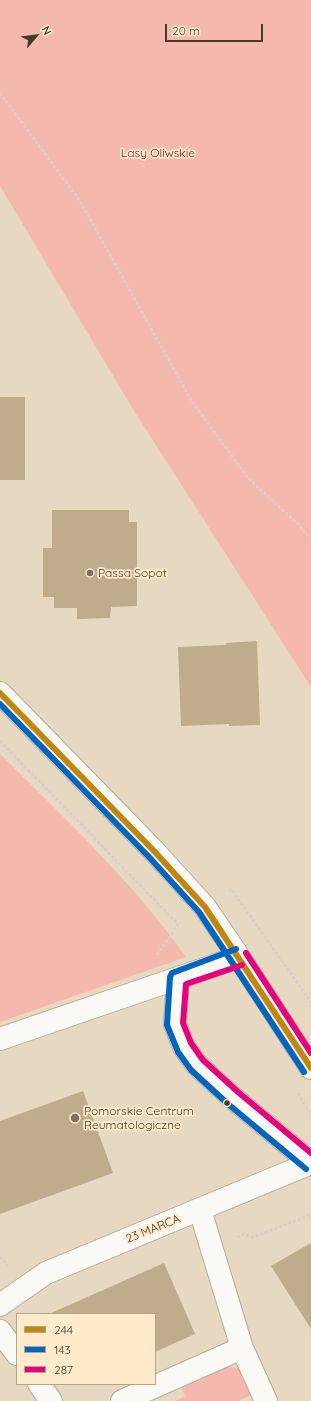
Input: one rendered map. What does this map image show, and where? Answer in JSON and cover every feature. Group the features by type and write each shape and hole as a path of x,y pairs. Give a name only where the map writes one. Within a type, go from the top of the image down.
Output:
{"street":[{"path":"0,693 85,779 205,907 311,1068"},
{"path":"0,1039 239,957"},
{"name":"23 MARCA","path":"0,1305 46,1273 311,1163 233,1098 197,1064 184,1047 175,1024 178,978"},
{"path":"200,1210 242,1348 266,1401"},
{"path":"0,1331 16,1353"},
{"path":"122,1401 242,1348"},
{"path":"40,1385 51,1401"}],"path":[{"path":"0,93 80,201 191,400 248,478 298,524 311,539"},
{"path":"0,741 178,924"},
{"path":"231,889 311,1002"},
{"path":"210,1245 244,1234 253,1237 311,1215"}],"green space":[{"name":"Lasy Oliwskie","path":"0,0 311,0 311,687 136,414 0,186"},
{"path":"0,754 121,877 144,903 186,957 0,1022"},
{"path":"229,1367 241,1369 256,1393 238,1401 176,1401 185,1396 180,1385 214,1369"}],"building":[{"path":"0,397 25,397 25,480 0,480"},
{"name":"Passa Sopot","path":"52,510 129,510 129,522 137,522 137,606 111,607 110,618 77,619 77,608 54,608 54,597 43,597 43,548 52,548"},
{"path":"257,641 260,725 229,726 229,724 181,726 178,647 226,645 226,643"},
{"path":"83,1091 113,1173 0,1214 0,1121"},
{"path":"311,1243 311,1329 271,1266"},
{"path":"164,1263 195,1334 156,1352 156,1313 51,1313"}],"transit line":[{"name":"244","path":"0,693 155,852 205,907 311,1068"},
{"name":"143","path":"0,704 149,857 199,912 304,1072"},
{"name":"143","path":"236,949 172,973 170,977 167,1025 178,1052 191,1070 228,1104 306,1169"},
{"name":"287","path":"246,953 311,1053"},
{"name":"287","path":"242,965 186,984 183,1023 191,1043 203,1060 238,1092 311,1153"}],"place":[{"name":"Passa Sopot","path":"90,573"},
{"name":"Pomorskie Centrum Reumatologiczne","path":"75,1118"}]}
